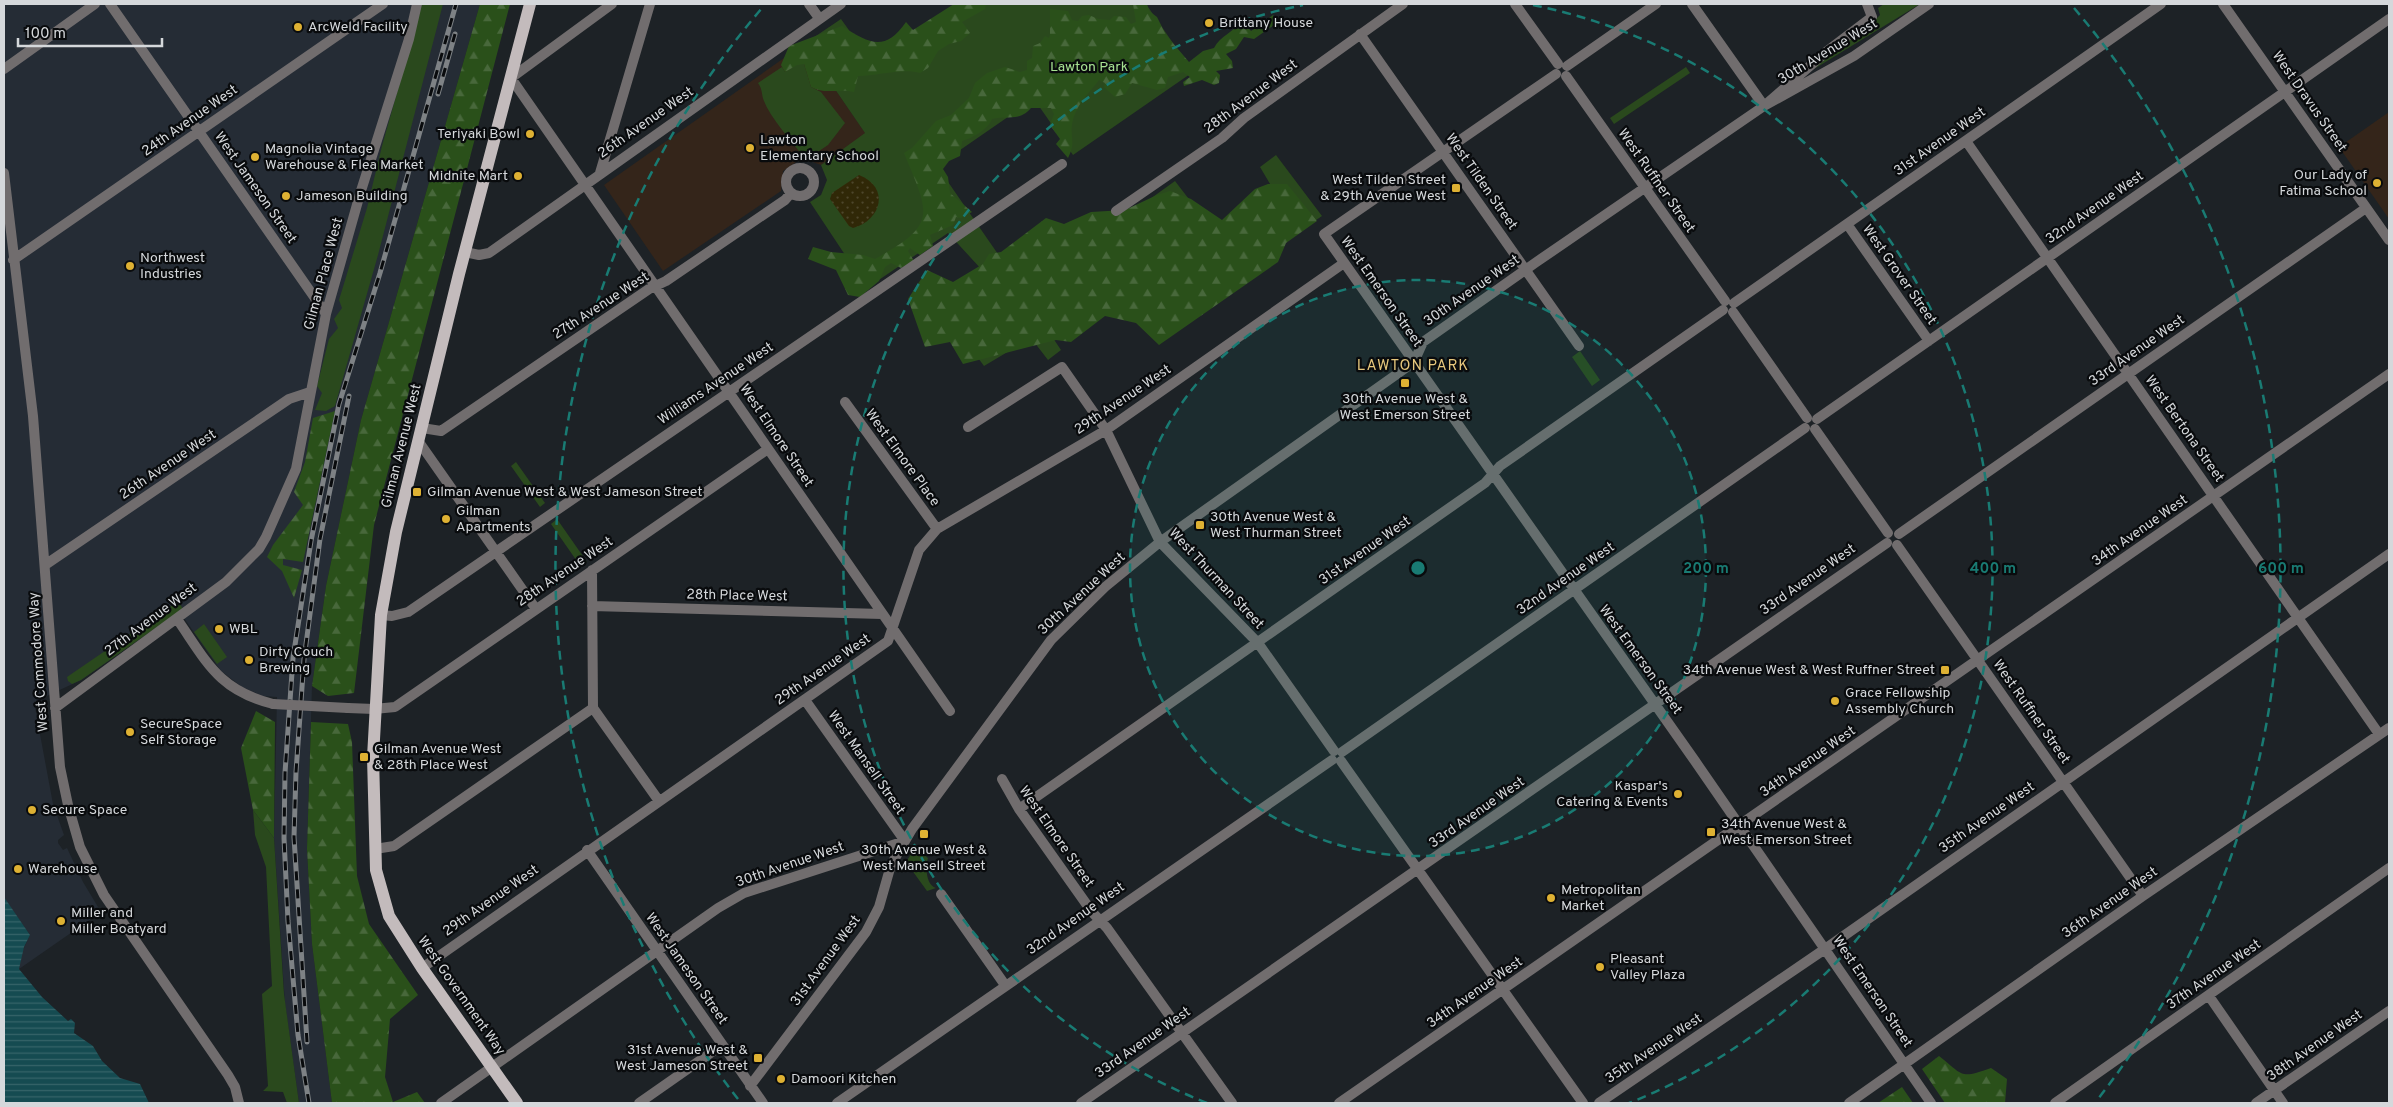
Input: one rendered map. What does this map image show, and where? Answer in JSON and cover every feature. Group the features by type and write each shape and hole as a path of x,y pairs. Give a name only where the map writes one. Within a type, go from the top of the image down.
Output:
{"main road":[{"name":"Gilman Avenue West","path":"385,904 378,882 374,849 373,808 374,709 381,615 396,532 465,252 530,4"},
{"name":"West Government Way","path":"385,904 396,928 422,968 517,1103"}],"street":[{"path":"4,69 95,4"},
{"name":"West Jameson Street","path":"110,4 326,314"},
{"name":"24th Avenue West","path":"13,260 383,4"},
{"name":"Gilman Place West","path":"259,549 296,470 326,314 360,194 410,39 417,4"},
{"path":"511,78 612,4"},
{"path":"600,173 650,4"},
{"path":"809,4 820,18"},
{"name":"26th Avenue West","path":"465,252 478,255 490,253 600,173 841,4"},
{"name":"28th Avenue West","path":"1116,211 1222,138 1244,118 1403,4"},
{"name":"West Ruffner Street","path":"1515,4 2143,896"},
{"path":"1444,152 1656,4"},
{"path":"1692,4 1764,106"},
{"name":"30th Avenue West","path":"441,1103 718,908 744,894 905,841 988,723 1051,640 1105,587 1160,542 1414,362 1423,342 1526,269 1764,106 1854,56 1930,4"},
{"name":"31st Avenue West","path":"1019,808 1485,484 1500,466 2161,4"},
{"name":"West Dravus Street","path":"2223,4 2389,240"},
{"name":"30th Avenue West","path":"1764,106 1826,52 1872,17 1868,5"},
{"name":"32nd Avenue West","path":"836,1103 1099,919 1337,756 2389,19"},
{"name":"West Tilden Street","path":"1360,34 1579,346"},
{"name":"West Elmore Street","path":"511,78 730,391 768,449 950,711"},
{"name":"West Bertona Street","path":"1966,141 2380,734"},
{"name":"West Emerson Street","path":"1444,152 1324,234 1740,826 1931,1103"},
{"name":"Williams Avenue West","path":"381,615 392,616 408,612 495,550 1062,164"},
{"name":"West Commodore Way","path":"4,173 33,416 60,768 68,805 89,868 109,904 228,1075 235,1087 239,1103"},
{"name":"27th Avenue West","path":"422,428 441,431 648,289 700,259 785,200 791,193"},
{"name":"33rd Avenue West","path":"1081,1103 1181,1032 1418,871 1654,704 2366,208"},
{"name":"West Grover Street","path":"1847,224 1929,341"},
{"name":"29th Avenue West","path":"422,968 587,850 888,641 919,550 937,529 1106,430 1344,263"},
{"name":"West Thurman Street","path":"968,427 1062,367 1106,430 1160,542 1258,643 1583,1103"},
{"name":"34th Avenue West","path":"1339,1103 2389,374"},
{"name":"26th Avenue West","path":"45,566 289,399 310,392"},
{"name":"West Elmore Place","path":"845,402 937,529"},
{"path":"419,442 536,609"},
{"name":"28th Avenue West","path":"177,619 213,670 231,688 250,698 273,704 374,709 395,707 768,449"},
{"name":"27th Avenue West","path":"55,708 226,582 259,549"},
{"name":"35th Avenue West","path":"1599,1103 1825,949 2389,554"},
{"path":"592,570 593,708 659,801"},
{"name":"28th Place West","path":"592,606 882,614"},
{"name":"West Mansell Street","path":"805,700 905,841"},
{"path":"374,849 394,846 593,708"},
{"name":"36th Avenue West","path":"1849,1103 1905,1066 2143,896 2389,728"},
{"name":"West Elmore Street","path":"1002,779 1019,808 1232,1103"},
{"name":"31st Avenue West","path":"750,1086 866,932 879,907 891,865 905,841"},
{"name":"West Jameson Street","path":"587,850 656,952 763,1103"},
{"name":"37th Avenue West","path":"2055,1103 2389,868"},
{"path":"941,894 1005,985"},
{"path":"2209,996 2283,1103"},
{"name":"38th Avenue West","path":"2256,1103 2389,1010"},
{"path":"639,1103 722,1046"}],"shaded area":[{"path":"4,4 480,4 361,420 326,586 312,686 307,849 312,944 332,1103 299,1103 285,1004 274,838 277,697 263,696 242,687 221,671 179,611 81,680 34,702 53,804 64,835 58,840 58,843 63,850 67,848 83,882 101,912 19,969 22,952 30,935 4,898"},
{"name":"Lawton Elementary School","path":"804,44 866,134 821,165 802,158 783,171 781,191 663,271 604,185"},
{"name":"Our Lady of Fatima School","path":"2389,112 2389,219 2339,147"}],"green space":[{"path":"422,4 443,4 378,255 335,406 326,411 315,410 322,393 317,386 329,339 338,328 334,319 342,308 339,300 367,208 382,146"},
{"path":"480,4 510,4 374,525 354,693 328,696 312,686 326,586 361,420"},
{"path":"954,4 986,4 985,9 962,22 970,33 961,41 949,44 938,51 928,68 920,73 906,71 858,76 854,92 822,91 811,87 804,64 797,65 785,72 781,65 789,46 842,26 869,41 884,41 898,32 906,22 913,30"},
{"name":"Lawton Park","path":"978,4 1146,4 1193,72 1073,155 1034,99 937,166 1000,257 1111,227 1175,181 1215,233 1273,189 1260,167 1276,155 1322,216 1240,272 1102,307 1053,338 1061,350 1048,360 1031,338 984,366 941,308 982,270 948,233 867,288 810,202 821,195 827,180 821,165 865,133 804,44 841,19 879,72"},
{"path":"1133,4 1147,4 1149,11 1157,17 1166,35 1189,62 1203,51 1214,48 1220,40 1243,20 1251,31 1273,15 1278,22 1254,39 1244,37 1236,49 1226,54 1232,61 1233,68 1216,71 1220,75 1219,83 1214,85 1202,80 1184,86 1183,82 1190,77 1183,72 1168,77 1165,88 1157,90 1132,83 1125,94 1115,97 1104,87 1105,83 1099,80 1082,100 1076,112 1072,124 1072,148 1068,158 1056,144 1060,139 1050,125 1054,114 1051,108 1031,108 1018,117 992,119 980,133 962,141 960,156 949,161 943,169 948,177 950,193 972,212 961,218 956,217 953,225 930,235 933,246 920,255 910,248 908,251 914,261 901,268 891,263 885,267 879,281 860,297 848,295 836,270 808,259 813,247 831,252 863,255 875,259 896,247 910,236 919,226 923,216 923,204 904,153 912,148 936,121 951,115 969,98 975,83 987,73 1005,67 1020,72 1027,70 1027,61 1032,58 1033,46 1040,43 1045,36 1049,38 1050,9 1068,11 1072,20 1078,21 1082,16 1089,15 1098,19 1110,20 1114,16 1126,17 1131,24 1136,22"},
{"path":"1884,4 1920,4 1814,69 1837,48 1877,18 1880,15 1878,8"},
{"path":"797,64 804,64 811,87 821,92 845,123 828,145 810,157 803,156 776,122 763,99 758,83 782,67 785,72"},
{"path":"1686,67 1690,73 1614,124 1610,118"},
{"path":"1268,184 1287,184 1317,221 1286,243 1278,262 1159,345 1136,323 1105,316 1071,342 1056,340 963,364 950,342 925,347 908,299 927,270 953,282 983,264 989,254 1001,252 1046,218 1064,224 1091,212 1125,210 1170,191 1191,199 1222,220 1255,189"},
{"path":"1580,351 1600,380 1592,386 1572,357"},
{"path":"335,411 303,562 283,559 283,565 302,570 294,598 282,571 267,557 273,545 303,505 294,492 305,462 313,418"},
{"path":"516,462 545,503 540,507 511,466"},
{"path":"557,519 587,562 581,567 551,524"},
{"path":"178,601 183,609 81,680 72,684 68,681 67,677"},
{"path":"204,624 227,657 217,664 194,632"},
{"path":"256,711 275,722 274,838 253,810 241,748"},
{"path":"311,722 348,724 352,742 357,876 369,924 418,995 390,1019 385,1077 393,1102 417,1092 425,1103 332,1103 312,944 307,849"},
{"path":"253,810 274,838 284,994 299,1103 287,1103 283,1092 263,1091 268,1086 262,994 272,986 266,867 255,835"},
{"path":"915,848 928,858 928,880 936,888 927,891 906,862"},
{"path":"1939,1056 1963,1074 1973,1074 1991,1068 2007,1079 2005,1103 1945,1103 1922,1069"},
{"path":"1902,1087 1913,1103 1878,1103"}],"sand":[{"path":"859,175 869,180 875,187 878,203 876,211 871,218 853,228 849,226 830,199 832,193"}],"water":[{"path":"4,897 30,935 24,947 19,969 42,997 68,1021 71,1019 75,1023 74,1033 93,1046 102,1061 120,1078 140,1084 149,1103 4,1103"}],"railway":[{"path":"309,1103 298,1035 288,921 284,838 285,773 293,658 311,541 339,404 380,273 456,4"},
{"path":"438,94 455,34"},
{"path":"307,1042 294,837 296,772 304,659 320,539 349,396"}],"place":[{"name":"Brittany House","path":"1209,23"},
{"name":"ArcWeld Facility","path":"298,27"},
{"name":"Teriyaki Bowl","path":"530,134"},
{"name":"Lawton Elementary School","path":"750,148"},
{"name":"Magnolia Vintage Warehouse & Flea Market","path":"255,157"},
{"name":"Midnite Mart","path":"518,176"},
{"name":"Our Lady of Fatima School","path":"2377,183"},
{"name":"West Tilden Street & 29th Avenue West","path":"1456,188"},
{"name":"Jameson Building","path":"286,196"},
{"name":"Northwest Industries","path":"130,266"},
{"name":"30th Avenue West & West Emerson Street","path":"1405,383"},
{"name":"Gilman Avenue West & West Jameson Street","path":"417,492"},
{"name":"Gilman Apartments","path":"446,519"},
{"name":"30th Avenue West & West Thurman Street","path":"1200,525"},
{"name":"WBL","path":"219,629"},
{"name":"Dirty Couch Brewing","path":"249,660"},
{"name":"34th Avenue West & West Ruffner Street","path":"1945,670"},
{"name":"Grace Fellowship Assembly Church","path":"1835,701"},
{"name":"SecureSpace Self Storage","path":"130,732"},
{"name":"Gilman Avenue West & 28th Place West","path":"364,757"},
{"name":"Kaspar's Catering & Events","path":"1678,794"},
{"name":"Secure Space","path":"32,810"},
{"name":"34th Avenue West & West Emerson Street","path":"1711,832"},
{"name":"30th Avenue West & West Mansell Street","path":"924,834"},
{"name":"Warehouse","path":"18,869"},
{"name":"Metropolitan Market","path":"1551,898"},
{"name":"Miller and Miller Boatyard","path":"61,921"},
{"name":"Pleasant Valley Plaza","path":"1600,967"},
{"name":"31st Avenue West & West Jameson Street","path":"758,1058"},
{"name":"Damoori Kitchen","path":"781,1079"}],"district":[{"name":"LAWTON PARK","path":"1413,366"}]}
